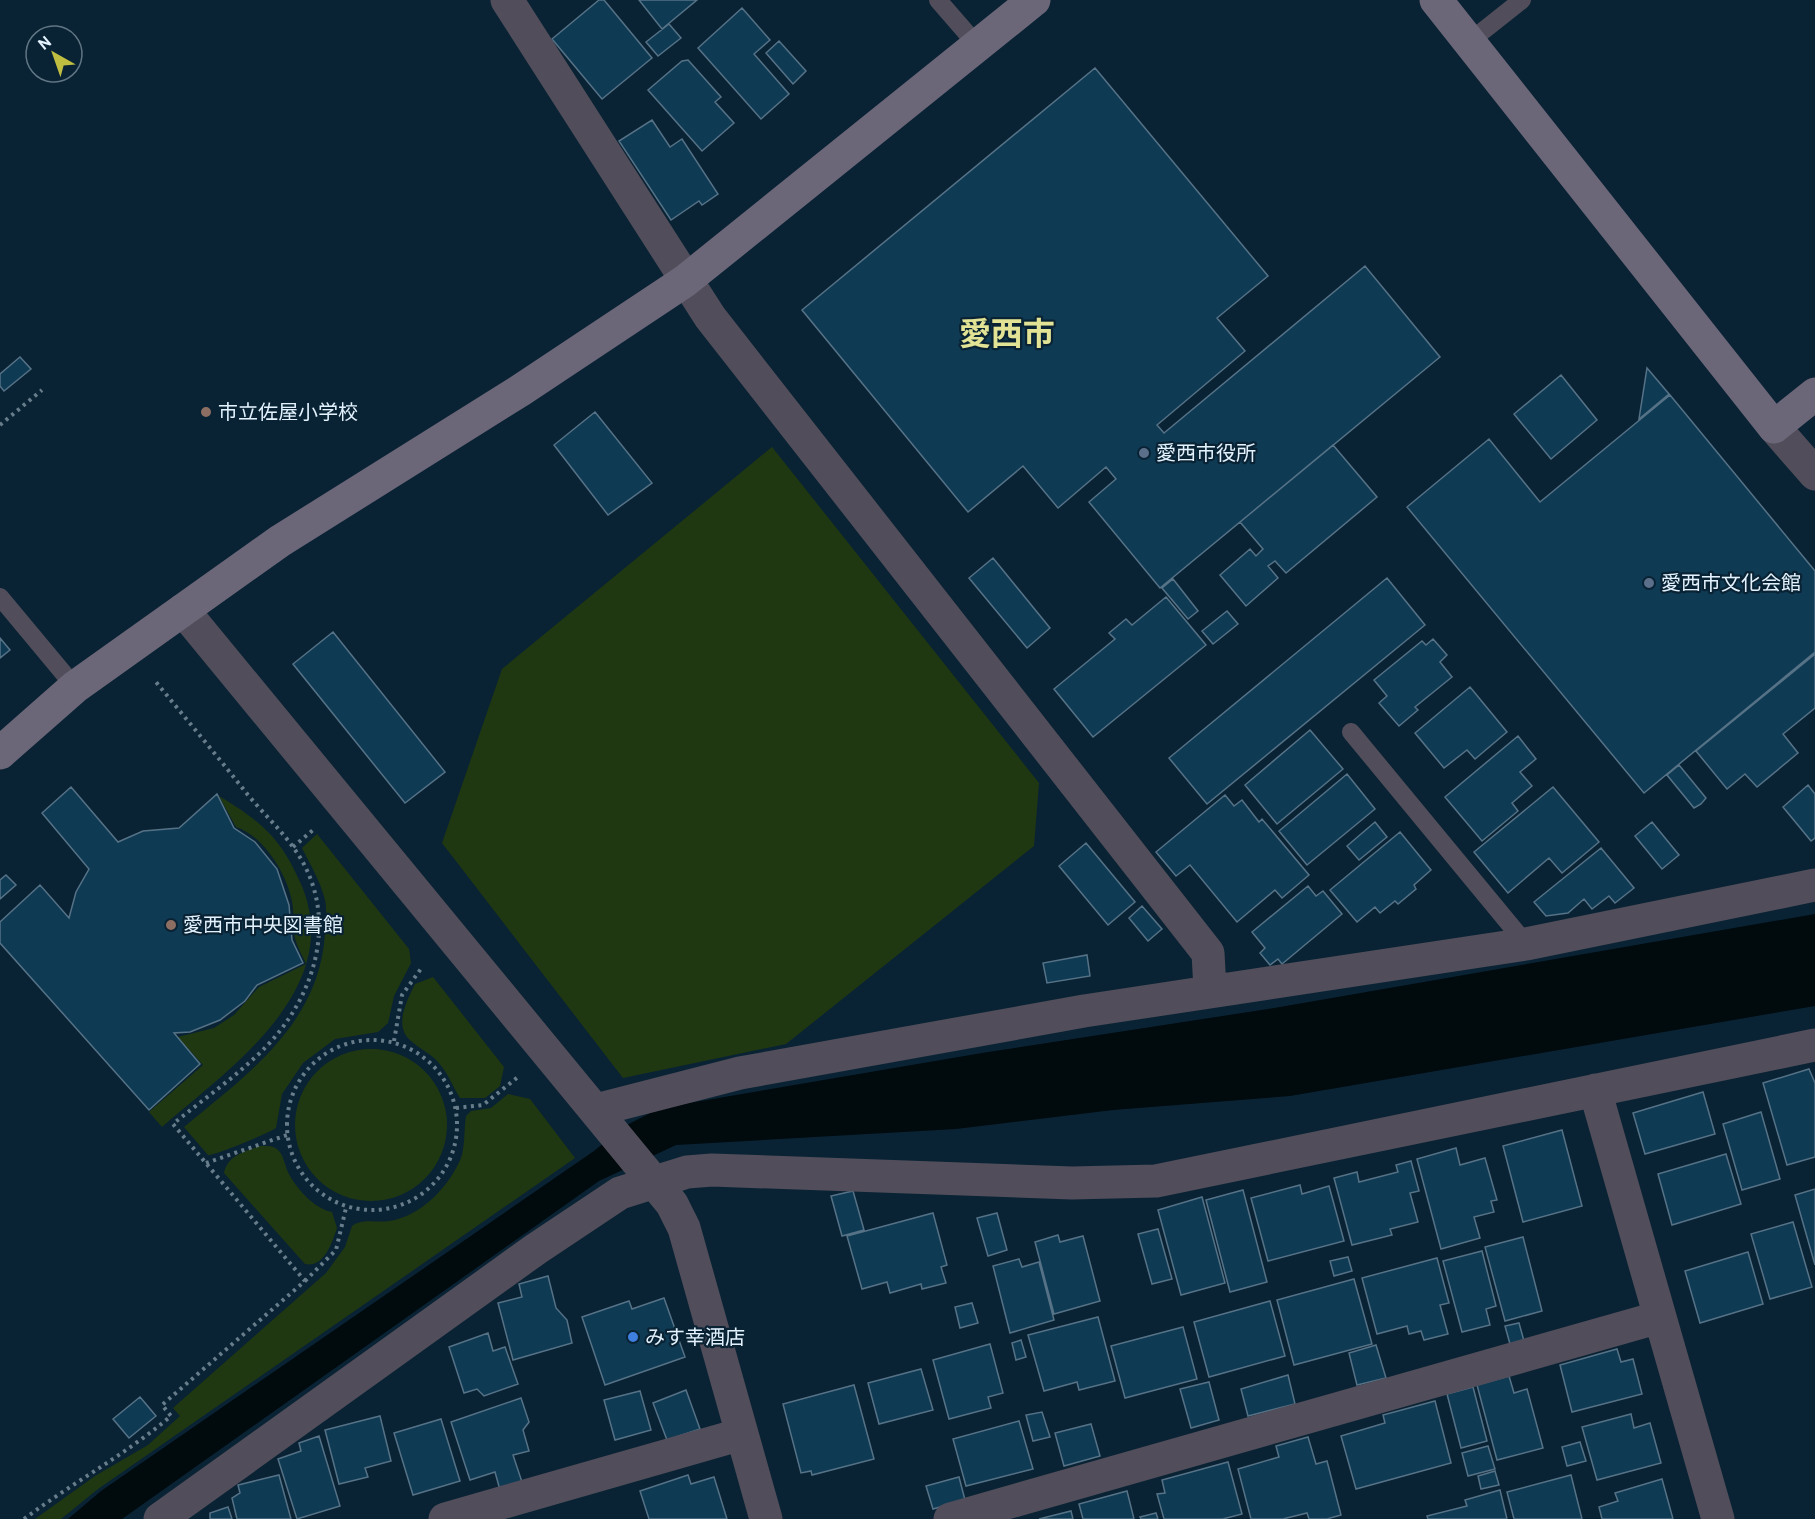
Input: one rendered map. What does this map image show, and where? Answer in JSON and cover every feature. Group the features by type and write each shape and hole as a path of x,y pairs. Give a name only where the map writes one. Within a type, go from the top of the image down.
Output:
{"street":[{"path":"507,0 685,281 1208,953 1210,990"},
{"path":"0,753 75,687 280,541 521,390 685,281 1034,0"},
{"path":"1436,0 1774,427 1815,474"},
{"path":"1774,427 1815,394"},
{"path":"183,610 672,1204 684,1228 766,1519"},
{"path":"603,1118 740,1073 1210,990 1526,944 1815,885"},
{"path":"160,1519 536,1248 620,1193 647,1172 712,1170 1072,1183 1156,1181 1815,1044"},
{"path":"1595,1090 1718,1519"},
{"path":"950,1519 1660,1317"},
{"path":"445,1519 742,1434"}],"lane":[{"path":"938,0 977,45"},
{"path":"1469,42 1522,0"},
{"path":"0,597 75,687"},
{"path":"1351,732 1526,944"}],"path":[{"path":"0,425 42,390"},
{"path":"156,682 293,847 314,886 318,904 319,939 313,976 297,1007 279,1032 173,1124 305,1281"},
{"path":"293,847 315,828"},
{"path":"394,1041 402,995 426,964"},
{"path":"368,1040 394,1041 421,1056 441,1076 456,1108 457,1128 451,1156 436,1180 415,1198 389,1208 346,1208 331,1203 311,1185 294,1162 287,1135 288,1107 299,1081 317,1060 341,1046 368,1040"},
{"path":"456,1108 483,1105 523,1073"},
{"path":"206,1163 287,1135"},
{"path":"24,1519 62,1491 134,1447 171,1416 162,1405 305,1281 336,1250 346,1208"}],"green space":[{"path":"772,447 1039,783 1034,846 786,1044 623,1078 442,843 502,669"},
{"path":"219,796 259,823 286,854 301,884 311,922 306,963 295,938 292,902 284,876 263,846 246,831 236,827"},
{"path":"317,834 409,949 411,963 394,996 388,1023 378,1032 335,1039 303,1063 282,1094 276,1128 208,1155 184,1127 232,1087 276,1044 295,1021 309,995 320,966 325,934 326,903 319,881 302,848"},
{"path":"305,964 295,991 274,1023 219,1079 162,1127 149,1112 203,1065 178,1037 214,1028 234,1015 259,987"},
{"path":"433,977 504,1067 500,1086 485,1098 460,1098 438,1062 406,1035 402,1021 403,1013 415,984"},
{"path":"371,1049 400,1054 425,1071 442,1096 447,1125 442,1154 425,1179 400,1196 371,1201 342,1196 317,1179 300,1154 295,1125 300,1096 317,1071 342,1054"},
{"path":"508,1094 530,1099 575,1158 98,1489 61,1519 35,1519 95,1476 148,1445 180,1416 173,1408 326,1273 345,1247 352,1226 365,1221 389,1221 401,1218 412,1214 432,1199 449,1180 461,1158 466,1116 471,1111 491,1108"},
{"path":"260,1146 278,1150 290,1176 302,1193 319,1207 332,1212 337,1228 326,1253 317,1262 305,1264 224,1173 233,1158"}],"shaded area":[{"path":"1815,914 1815,1006 1290,1096 1113,1110 956,1129 676,1145 599,1181 122,1519 68,1519 101,1491 594,1151 623,1127 660,1108 982,1053 1268,1009"}],"building":[{"path":"599,0 604,0 652,58 602,99 552,39"},
{"path":"639,0 697,0 662,29"},
{"path":"742,8 770,40 754,54 789,94 761,119 698,48"},
{"path":"669,24 681,38 658,56 646,42"},
{"path":"779,41 806,71 793,84 766,53"},
{"path":"688,60 721,97 715,102 734,123 702,151 648,90 682,61"},
{"path":"1095,68 1268,276 1217,318 1245,351 1157,425 1164,433 1365,266 1440,357 1160,588 1089,502 1116,479 1106,467 1058,508 1023,466 968,512 802,310"},
{"path":"652,120 670,147 682,139 718,194 702,205 699,201 671,220 619,141"},
{"path":"20,357 31,369 4,391 0,386 0,374"},
{"path":"1647,368 1669,394 1639,419"},
{"path":"1561,375 1597,420 1551,459 1514,414"},
{"path":"1670,395 1815,571 1815,652 1644,793 1407,507 1489,439 1540,502"},
{"path":"595,412 652,483 608,515 554,445"},
{"path":"1333,445 1377,497 1286,573 1275,561 1268,566 1278,578 1246,606 1220,575 1250,549 1256,556 1263,549 1240,522"},
{"path":"993,558 1050,628 1027,648 969,578"},
{"path":"1387,578 1425,625 1207,804 1169,758"},
{"path":"1173,579 1198,611 1188,619 1162,588"},
{"path":"1166,597 1206,645 1093,737 1054,689 1115,639 1109,633 1126,619 1132,625"},
{"path":"1227,611 1238,624 1213,644 1202,631"},
{"path":"333,632 445,772 405,803 293,664"},
{"path":"0,638 10,650 0,658"},
{"path":"1433,639 1447,655 1440,662 1452,677 1415,707 1418,710 1399,726 1379,703 1387,696 1374,680 1422,641 1426,645"},
{"path":"1815,654 1815,708 1783,734 1798,753 1757,787 1745,774 1727,789 1696,751"},
{"path":"1470,687 1507,732 1475,759 1467,750 1444,768 1415,733"},
{"path":"1310,730 1343,769 1277,824 1245,785"},
{"path":"1518,736 1536,759 1520,772 1532,786 1512,803 1518,811 1482,841 1445,797"},
{"path":"1679,765 1706,798 1694,808 1667,775"},
{"path":"1347,774 1375,809 1307,865 1279,831"},
{"path":"1808,785 1815,794 1815,838 1811,841 1783,807"},
{"path":"71,787 118,842 143,831 179,828 217,794 234,828 255,842 277,869 289,905 292,940 303,963 257,985 245,1001 220,1020 190,1032 174,1033 200,1064 149,1110 0,943 0,922 40,885 69,918 76,892 89,869 42,813"},
{"path":"1553,787 1599,842 1562,873 1549,858 1508,893 1474,852"},
{"path":"1225,795 1234,806 1242,800 1259,822 1262,819 1309,875 1282,898 1275,890 1237,922 1190,865 1176,876 1156,852"},
{"path":"1375,822 1387,837 1359,860 1347,846"},
{"path":"1652,822 1679,855 1662,869 1635,836"},
{"path":"1400,832 1431,870 1414,885 1416,889 1398,904 1395,901 1380,913 1375,907 1357,922 1330,890"},
{"path":"1086,843 1135,902 1108,925 1059,866"},
{"path":"1601,848 1634,888 1615,903 1609,896 1592,909 1584,899 1568,913 1546,916 1534,902"},
{"path":"6,875 16,885 0,899 0,880"},
{"path":"1308,886 1316,896 1323,891 1342,914 1282,964 1278,959 1270,965 1260,953 1265,948 1252,932"},
{"path":"1142,906 1162,929 1148,941 1129,918"},
{"path":"1087,955 1090,976 1047,983 1043,963"},
{"path":"1809,1069 1815,1083 1815,1157 1787,1165 1763,1083"},
{"path":"1703,1092 1715,1134 1645,1154 1633,1113"},
{"path":"1761,1112 1780,1179 1742,1190 1723,1124"},
{"path":"1562,1130 1582,1206 1523,1222 1503,1146"},
{"path":"1456,1148 1460,1165 1485,1158 1497,1200 1491,1201 1494,1212 1474,1217 1480,1238 1441,1249 1417,1159"},
{"path":"1726,1154 1741,1204 1672,1225 1658,1174"},
{"path":"1411,1161 1419,1191 1410,1193 1418,1222 1390,1229 1392,1235 1352,1245 1334,1178 1357,1172 1359,1182 1398,1172 1396,1165"},
{"path":"1300,1185 1302,1194 1329,1186 1344,1241 1268,1261 1251,1198"},
{"path":"1815,1189 1815,1265 1795,1195"},
{"path":"1243,1190 1267,1282 1230,1292 1206,1200"},
{"path":"853,1191 864,1230 842,1236 831,1196"},
{"path":"1202,1197 1225,1283 1181,1295 1158,1210"},
{"path":"933,1213 947,1265 941,1267 946,1283 922,1289 921,1284 890,1293 887,1282 862,1289 847,1236"},
{"path":"997,1213 1007,1250 988,1256 977,1218"},
{"path":"1793,1222 1812,1287 1770,1299 1751,1234"},
{"path":"1158,1229 1172,1279 1152,1284 1138,1234"},
{"path":"1058,1235 1060,1242 1083,1236 1100,1301 1054,1314 1035,1242"},
{"path":"1523,1237 1542,1311 1505,1321 1485,1247"},
{"path":"1482,1251 1496,1306 1486,1309 1490,1325 1462,1332 1443,1261"},
{"path":"1748,1252 1763,1304 1700,1323 1685,1271"},
{"path":"1348,1257 1352,1271 1334,1276 1330,1261"},
{"path":"1437,1258 1449,1303 1440,1305 1448,1334 1424,1340 1421,1331 1409,1334 1407,1326 1377,1334 1362,1278"},
{"path":"1019,1259 1022,1267 1039,1262 1054,1320 1010,1333 993,1266"},
{"path":"548,1276 556,1308 567,1320 572,1343 513,1360 498,1303 522,1297 519,1284"},
{"path":"1354,1279 1372,1344 1294,1365 1277,1300"},
{"path":"664,1298 685,1357 605,1385 582,1317 629,1301 632,1309"},
{"path":"1270,1301 1285,1356 1209,1377 1194,1322"},
{"path":"972,1303 978,1323 960,1328 955,1307"},
{"path":"1098,1317 1115,1381 1079,1390 1077,1382 1044,1391 1028,1335"},
{"path":"1519,1323 1524,1341 1510,1344 1505,1326"},
{"path":"1183,1327 1197,1379 1125,1398 1111,1346"},
{"path":"488,1333 493,1351 505,1347 518,1384 484,1396 477,1389 464,1393 449,1347"},
{"path":"1021,1340 1026,1357 1016,1360 1012,1343"},
{"path":"990,1344 1003,1393 988,1397 991,1408 949,1419 933,1360"},
{"path":"1376,1345 1386,1378 1357,1385 1349,1353"},
{"path":"1617,1349 1621,1362 1633,1359 1642,1394 1572,1412 1560,1365"},
{"path":"921,1369 933,1410 879,1424 868,1383"},
{"path":"1288,1375 1295,1404 1248,1416 1241,1389"},
{"path":"1509,1376 1514,1393 1527,1389 1543,1448 1497,1460 1477,1385"},
{"path":"1209,1382 1219,1420 1191,1428 1180,1389"},
{"path":"854,1385 874,1459 812,1475 811,1471 801,1473 783,1404"},
{"path":"1473,1387 1487,1441 1461,1448 1447,1394"},
{"path":"686,1390 700,1429 667,1440 653,1403"},
{"path":"640,1391 651,1430 615,1440 604,1400"},
{"path":"140,1397 156,1416 129,1438 113,1419"},
{"path":"521,1398 529,1422 523,1430 529,1451 513,1455 522,1482 500,1490 495,1472 470,1480 451,1422"},
{"path":"1435,1401 1451,1463 1356,1489 1341,1436 1385,1423 1383,1415"},
{"path":"1042,1412 1050,1437 1033,1441 1026,1415"},
{"path":"1631,1414 1634,1428 1650,1423 1661,1463 1597,1480 1582,1427"},
{"path":"380,1416 391,1461 365,1468 368,1477 339,1484 325,1430"},
{"path":"441,1419 460,1481 413,1495 394,1433"},
{"path":"1019,1421 1033,1469 966,1486 953,1439"},
{"path":"1091,1424 1100,1456 1064,1466 1055,1433"},
{"path":"319,1436 340,1506 297,1519 278,1459 301,1451 299,1443"},
{"path":"1308,1437 1316,1464 1327,1461 1341,1515 1327,1519 1309,1519 1307,1513 1283,1519 1251,1519 1238,1469 1279,1457 1276,1446"},
{"path":"1580,1442 1586,1461 1567,1466 1562,1447"},
{"path":"1488,1446 1495,1469 1468,1476 1462,1453"},
{"path":"1228,1462 1242,1514 1223,1519 1164,1519 1157,1494 1165,1493 1162,1480"},
{"path":"1495,1471 1499,1485 1481,1489 1478,1476"},
{"path":"279,1475 291,1519 237,1519 232,1498 240,1493 238,1485"},
{"path":"688,1475 691,1484 714,1477 727,1519 649,1519 640,1491"},
{"path":"1571,1475 1582,1519 1514,1519 1507,1492"},
{"path":"959,1477 965,1500 933,1509 926,1486"},
{"path":"1662,1479 1673,1519 1602,1519 1599,1507 1618,1501 1615,1493"},
{"path":"1500,1490 1507,1519 1428,1519 1427,1516 1467,1506 1465,1500"},
{"path":"1127,1491 1134,1519 1083,1519 1079,1504"},
{"path":"228,1507 232,1519 210,1519 210,1513"},
{"path":"1071,1511 1073,1519 1039,1519"},
{"path":"1156,1513 1158,1519 1141,1519 1140,1517"}],"place":[{"name":"市立佐屋小学校","path":"206,412"},
{"name":"愛西市役所","path":"1144,453"},
{"name":"愛西市文化会館","path":"1649,583"},
{"name":"愛西市中央図書館","path":"171,925"},
{"name":"みす幸酒店","path":"633,1337"}],"district":[{"name":"愛西市","path":"1007,334"}]}
